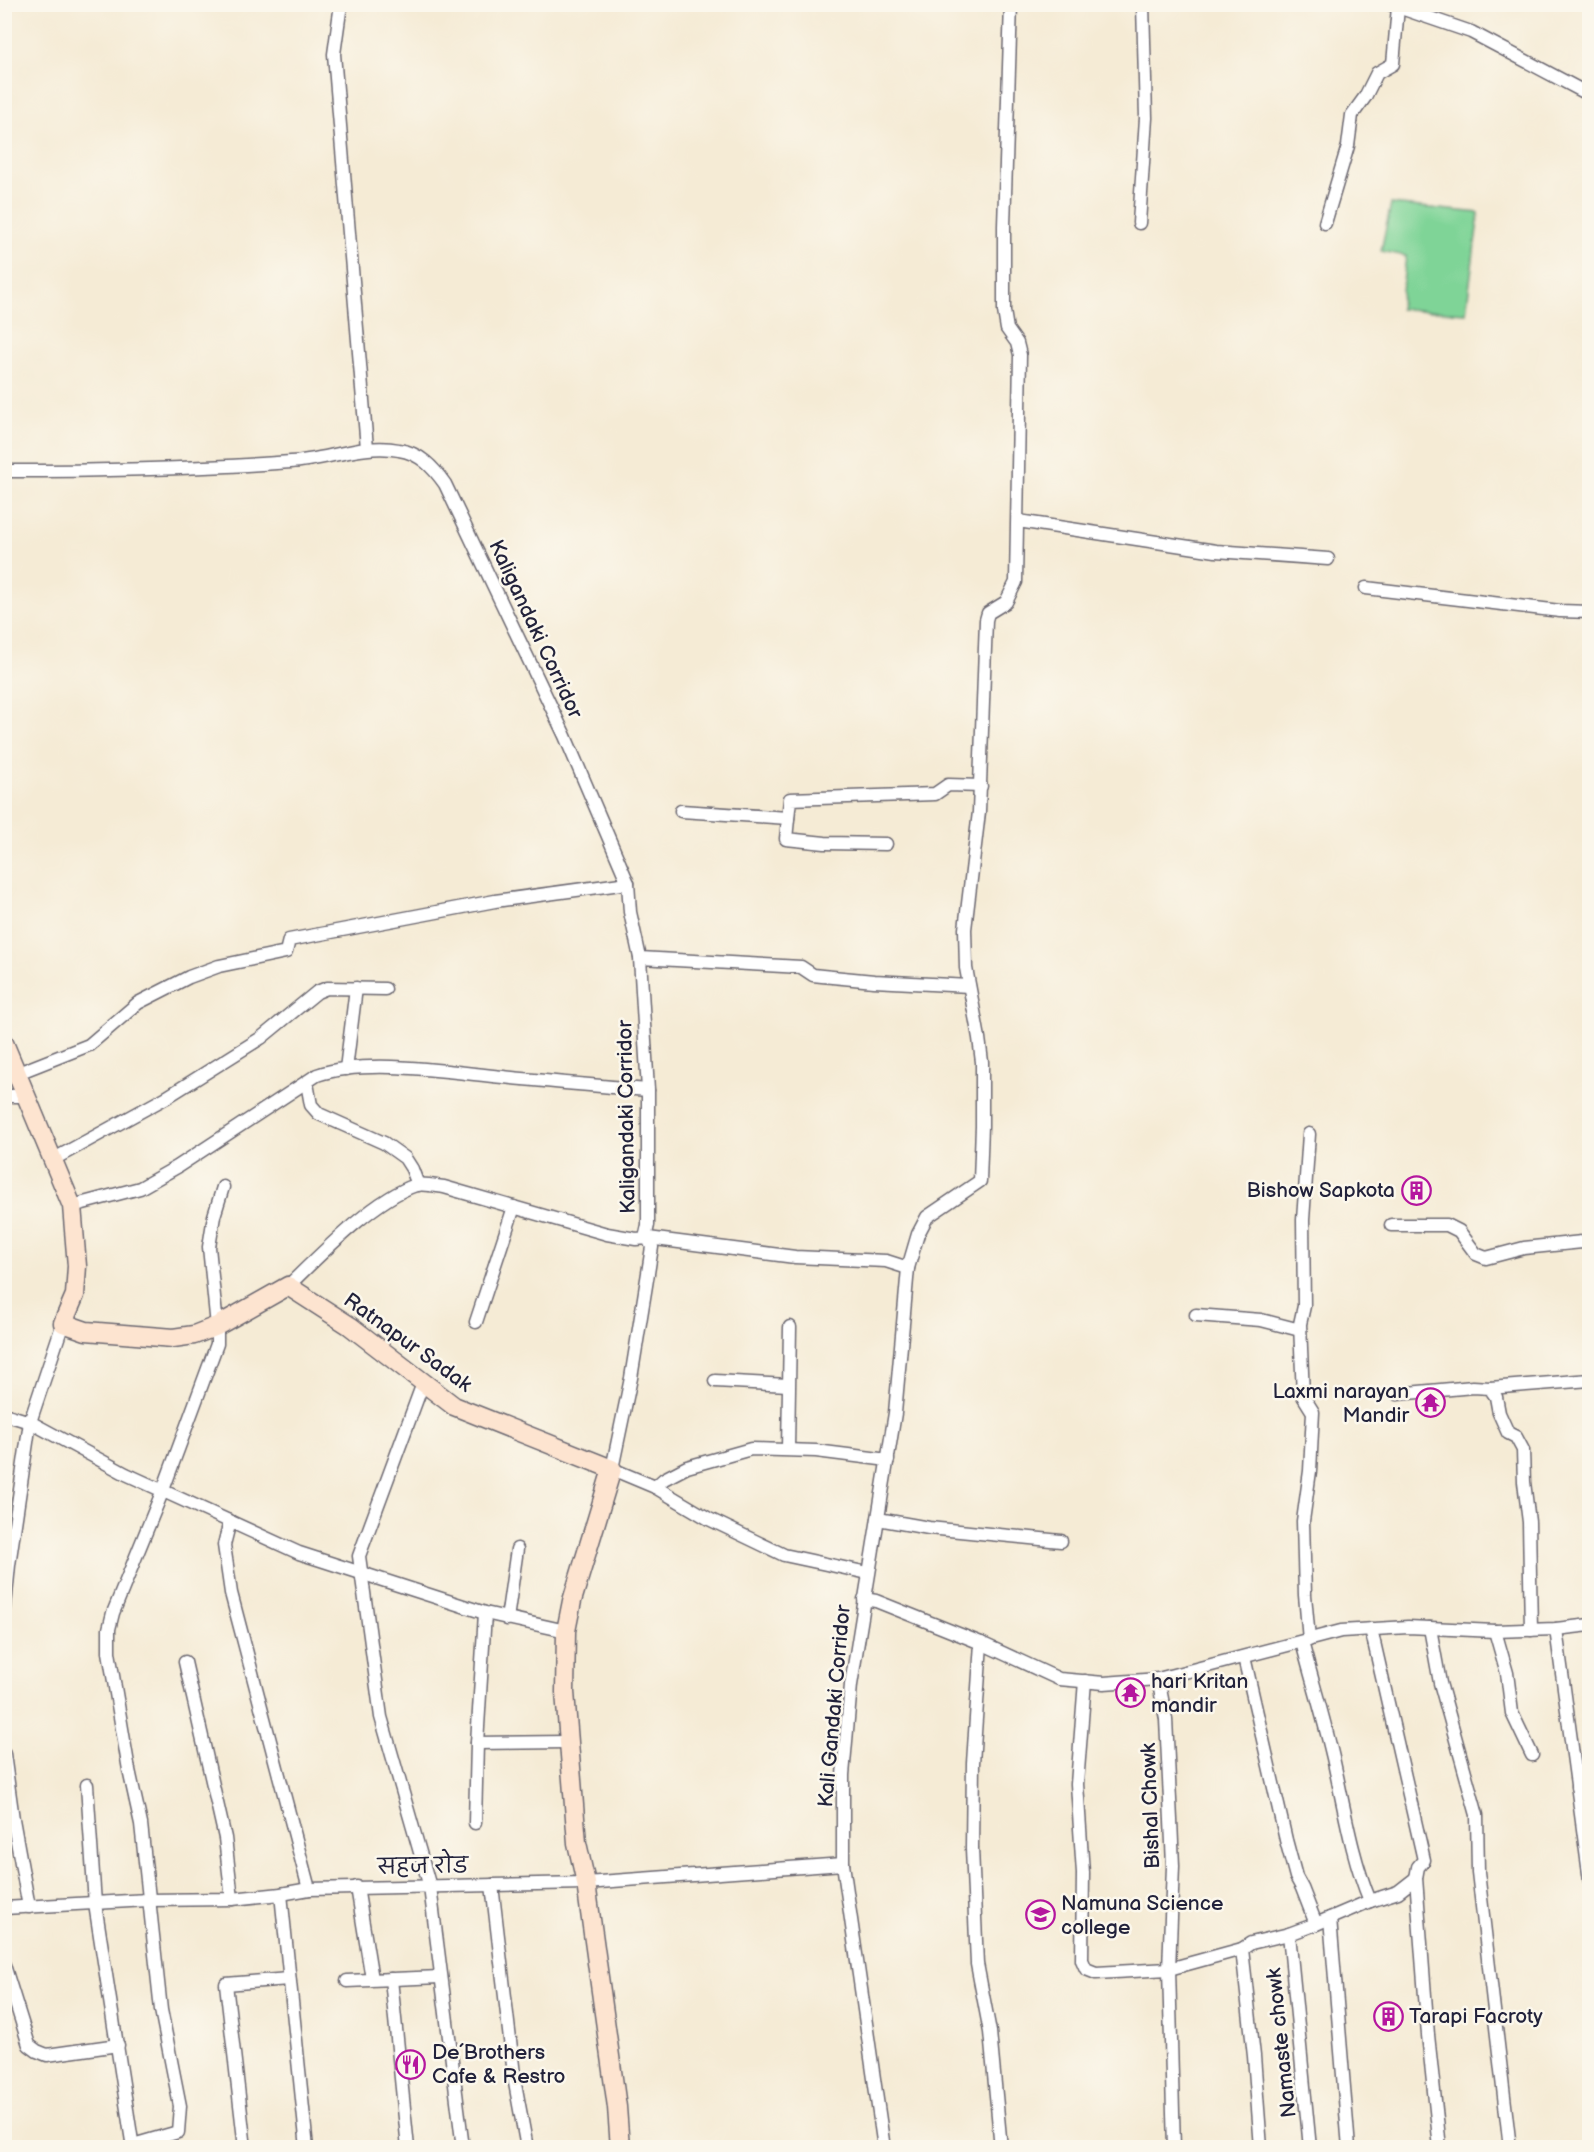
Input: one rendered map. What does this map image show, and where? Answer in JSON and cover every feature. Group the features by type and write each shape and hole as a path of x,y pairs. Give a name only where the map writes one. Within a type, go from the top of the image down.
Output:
{"main road":[{"path":"4,1042 72,1206 77,1266 75,1295 63,1323 86,1331 173,1338 195,1335 217,1326 288,1286"},
{"name":"Ratnapur Sadak","path":"288,1286 350,1326 454,1406 612,1469"},
{"path":"612,1469 572,1601 566,1631 565,1683 577,1843 586,1883 617,2107 620,2148"}],"street":[{"path":"341,4 334,54 367,448"},
{"path":"640,958 801,967 813,975 969,986 965,929 981,786 986,620 988,613 1006,602 1016,582 1020,355 1017,343 1007,329 1004,311 1004,226 1011,4"},
{"path":"1139,223 1146,118 1143,4"},
{"path":"1325,223 1348,146 1352,116 1377,73 1393,64 1395,6 1471,32 1590,95"},
{"name":"Kaligandaki Corridor","path":"4,471 146,470 273,464 314,461 367,448 399,450 419,456 435,470 445,484 565,736 628,883 630,912 640,958 648,1090 648,1225 646,1234 648,1238"},
{"path":"1018,521 1216,551 1328,560"},
{"path":"1366,588 1590,612"},
{"path":"886,844 825,843 786,839 790,799 935,794 948,785 981,786"},
{"path":"681,811 788,818"},
{"path":"18,1073 89,1045 138,1003 189,977 219,966 286,952 289,940 495,901 628,883"},
{"name":"Kali Gandaki Corridor","path":"884,2148 843,1864 843,1775 851,1685 895,1413 908,1268 918,1234 927,1217 980,1181 982,1062 980,1038 969,986"},
{"path":"54,1159 167,1097 261,1038 317,992 327,988 385,989"},
{"path":"346,1069 357,988"},
{"path":"72,1206 140,1188 177,1167 317,1076 334,1070 422,1068 556,1083 648,1090"},
{"path":"288,1286 352,1226 389,1199 418,1185 405,1158 384,1143 320,1114 311,1105 306,1083"},
{"path":"4,1096 28,1096"},
{"path":"1309,1134 1303,1220 1304,1306 1300,1330 1303,1396 1313,1412 1310,1471 1303,1521 1305,1640 1340,1795 1362,1882 1370,1901"},
{"name":"Kaligandaki Corridor","path":"418,1185 444,1187 608,1234 636,1239 648,1238 795,1257 886,1261 908,1268"},
{"path":"87,1785 95,1904 133,2146 178,2132 180,2106 161,2010 141,1824 129,1770 111,1661 109,1629 113,1613 163,1490 217,1344 209,1247 214,1216 223,1186"},
{"path":"476,1322 514,1207"},
{"path":"1391,1225 1447,1225 1459,1231 1476,1254 1486,1258 1524,1248 1590,1243"},
{"path":"648,1238 652,1247 648,1273 631,1378 612,1469 655,1487 709,1519 784,1555 868,1573"},
{"path":"1196,1316 1261,1320 1300,1330"},
{"path":"4,1616 9,1565 30,1422 63,1323"},
{"path":"788,1449 790,1327"},
{"path":"1397,1395 1473,1387 1490,1388 1590,1380"},
{"path":"715,1381 788,1385"},
{"path":"423,1383 359,1556 381,1717 430,1887 464,2148"},
{"path":"1490,1388 1496,1397 1499,1413 1508,1433 1516,1437 1523,1450 1531,1630"},
{"path":"4,1414 30,1422 126,1474 299,1553 485,1613 566,1631"},
{"path":"655,1487 664,1479 687,1467 751,1449 816,1450 888,1460"},
{"path":"878,1519 929,1528 1061,1540"},
{"path":"230,1521 224,1545 231,1593 309,1888"},
{"path":"507,1618 516,1550"},
{"path":"864,1599 876,1601 981,1642 1059,1679 1104,1683 1158,1679 1341,1631 1430,1628 1495,1631 1556,1629 1590,1625"},
{"path":"475,1823 477,1743 485,1613"},
{"path":"1430,1628 1440,1683 1477,1815 1478,1872 1510,2148"},
{"path":"1371,1629 1424,1860 1418,1867 1416,1878 1428,2035 1440,2148"},
{"path":"1556,1629 1590,1881"},
{"path":"1495,1631 1507,1674 1512,1713 1532,1755"},
{"path":"981,1642 973,1763 972,1848 977,1964 990,2032 1001,2148"},
{"path":"1244,1657 1286,1840 1296,1877 1316,1924"},
{"path":"185,1662 225,1838 232,1899"},
{"name":"Bishal Chowk","path":"1158,1679 1166,1719 1172,1820 1173,1866 1169,1969 1174,2148"},
{"path":"1085,1681 1077,1784 1083,1873 1082,1960 1086,1969 1095,1973 1169,1969 1242,1949 1251,1943 1289,1934 1398,1892 1416,1878"},
{"path":"477,1743 568,1742"},
{"path":"4,1754 29,1907"},
{"path":"1577,1787 1590,1783"},
{"name":"सहज रोड","path":"4,1908 148,1900 232,1899 282,1894 309,1888 586,1883 843,1864"},
{"path":"492,1885 515,2083 527,2148"},
{"path":"357,1887 372,1979"},
{"path":"282,1894 307,2148"},
{"path":"1330,1918 1349,2148"},
{"name":"Namaste chowk","path":"1289,1934 1310,2148"},
{"path":"1242,1949 1261,2148"},
{"path":"4,1965 29,2045 37,2051 47,2055 118,2045"},
{"path":"347,1981 440,1977"},
{"path":"245,2148 226,1984 289,1978"},
{"path":"391,1978 408,2148"}],"green space":[{"path":"1391,204 1479,213 1466,313 1400,309 1406,256 1381,251"}],"place":[{"name":"Bishow Sapkota","path":"1416,1190"},
{"name":"Laxmi narayan Mandir","path":"1430,1403"},
{"name":"hari Kritan mandir","path":"1130,1693"},
{"name":"Namuna Science college","path":"1040,1915"},
{"name":"Tarapi Facroty","path":"1388,2016"},
{"name":"De´Brothers Cafe & Restro","path":"411,2064"}]}
